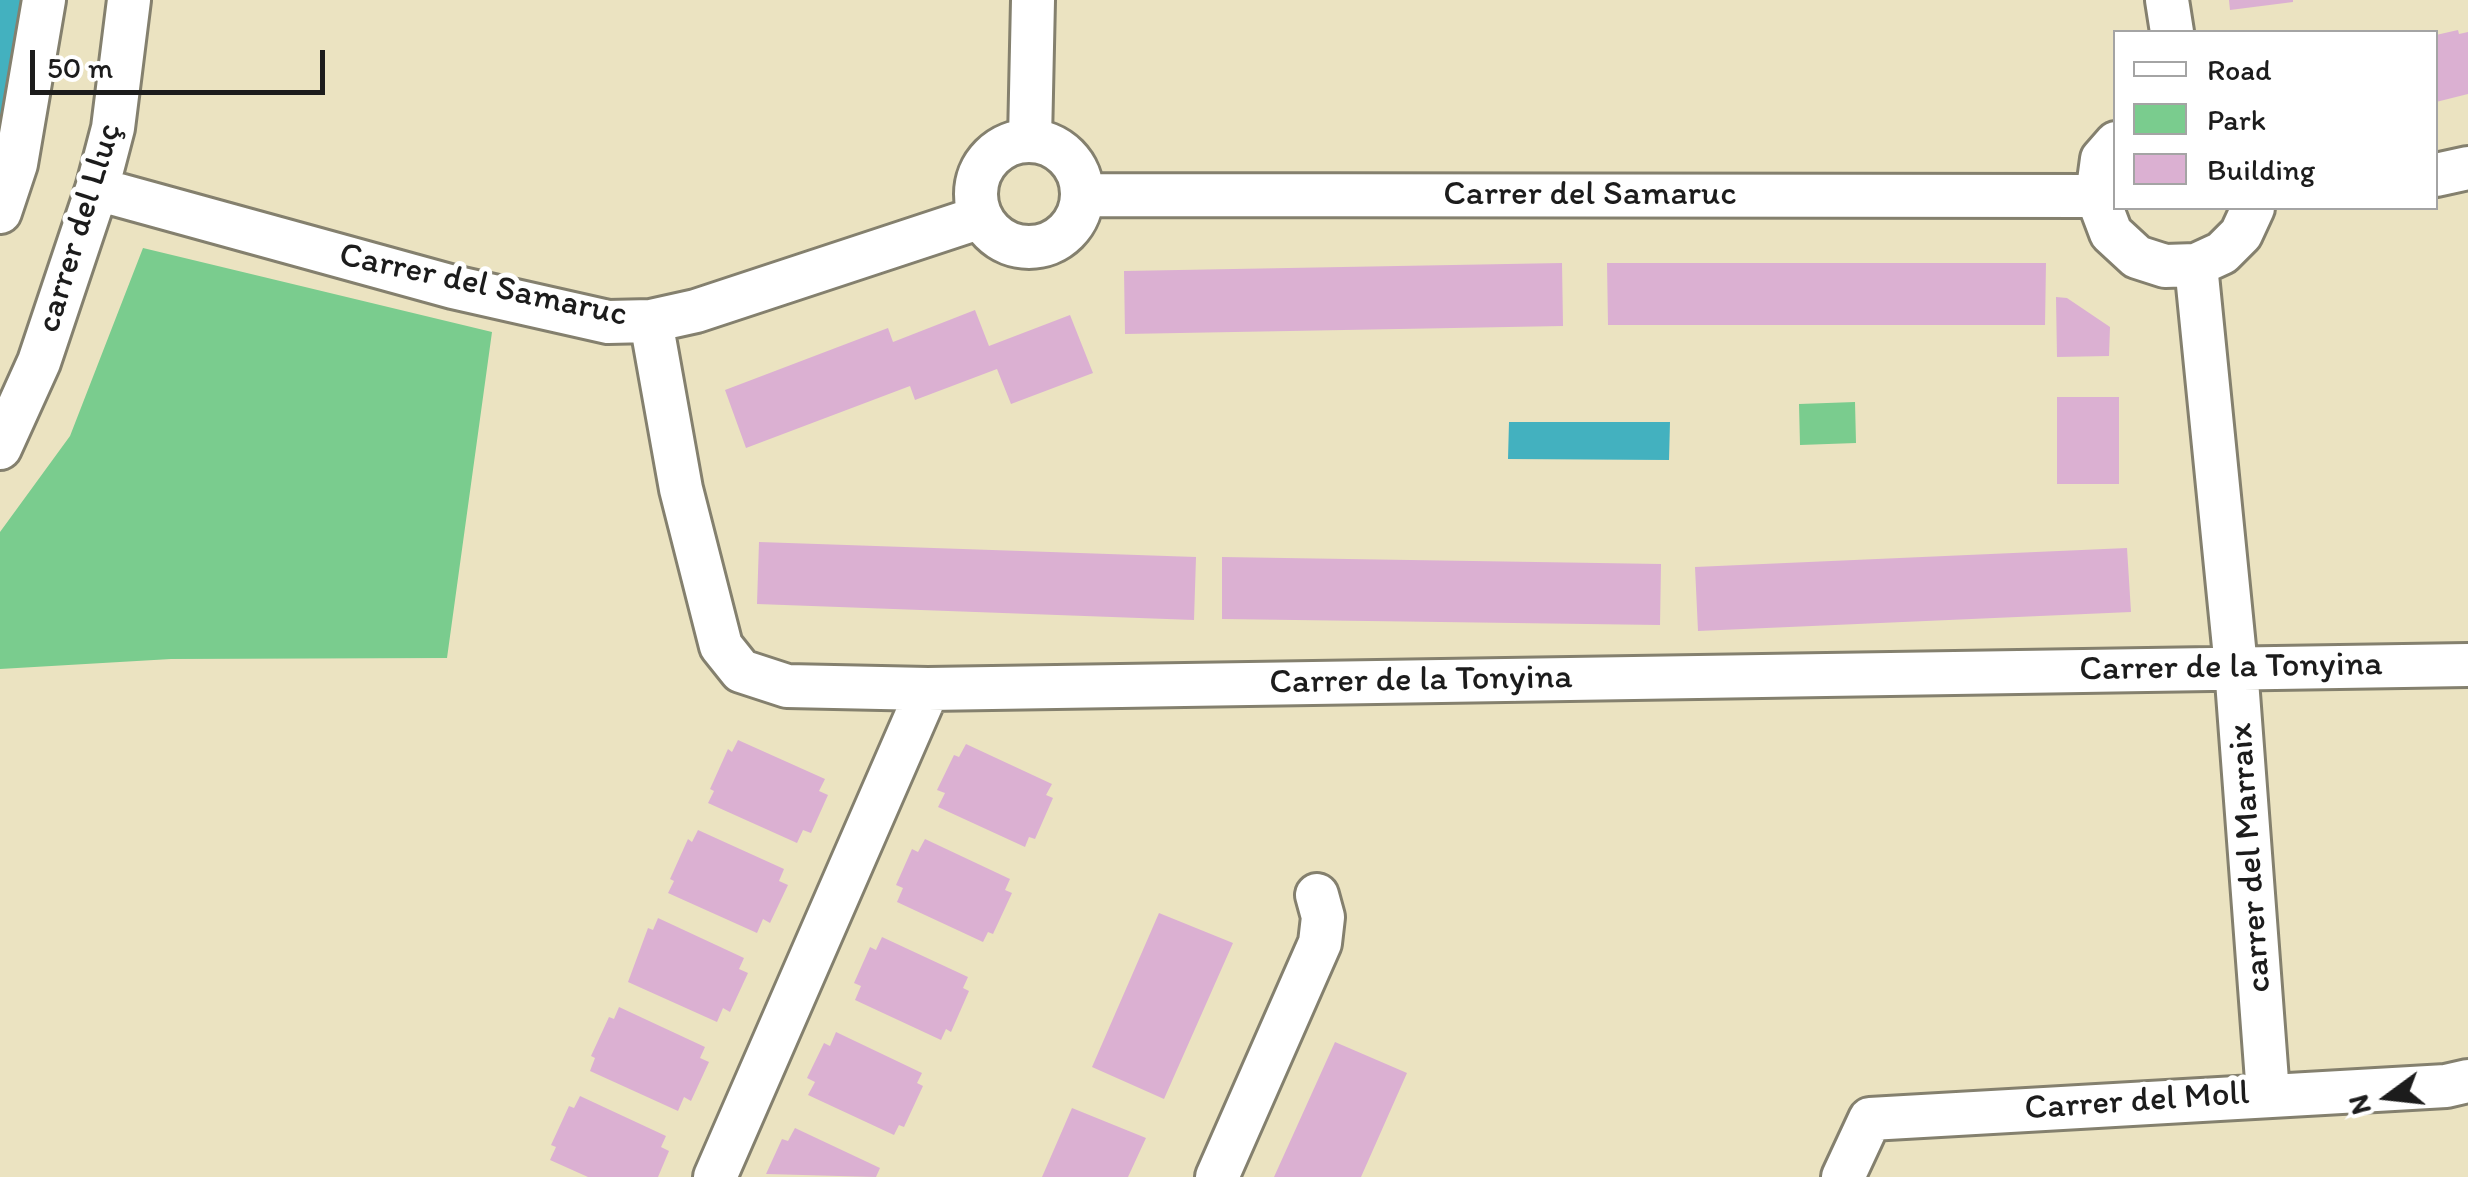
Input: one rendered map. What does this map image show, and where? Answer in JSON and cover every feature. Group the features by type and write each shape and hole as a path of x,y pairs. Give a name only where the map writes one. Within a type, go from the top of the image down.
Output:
{"street":[{"path":"0,212 16,164 44,0"},
{"name":"carrer del Lluç","path":"0,448 39,362 98,189 113,128 128,0"},
{"path":"1030,140 1033,0"},
{"path":"2166,0 2172,30"},
{"path":"1030,140 1061,151 1073,163 1083,194 1071,228 1041,247 1005,242 980,216 977,181 984,164 996,152 1030,140"},
{"path":"2113,146 2102,159 2097,196 2111,233 2136,256 2166,266 2196,265 2222,253 2241,234 2252,210"},
{"path":"2438,176 2468,168"},
{"name":"Carrer del Samaruc","path":"98,189 453,287 608,322 651,322 696,312 980,216"},
{"name":"Carrer del Samaruc","path":"1083,194 2097,196"},
{"name":"carrer del Marraix","path":"2196,265 2236,667 2268,1094"},
{"name":"Carrer de la Tonyina","path":"651,322 681,489 722,646 741,671 787,686 928,689 2468,665"},
{"path":"715,1177 928,689"},
{"path":"1217,1177 1320,943 1323,917 1317,895"},
{"name":"Carrer del Moll","path":"1843,1177 1870,1119 2446,1086 2468,1081"}],"green space":[{"path":"143,248 492,332 447,658 171,659 0,669 0,532 70,436"},
{"path":"1855,402 1856,443 1800,445 1799,404"}],"water":[{"path":"0,0 26,0 0,140"},
{"path":"1509,422 1670,422 1669,460 1508,459"}],"building":[{"path":"2229,0 2293,0 2293,2 2230,10"},
{"path":"2468,32 2468,94 2438,102 2438,35"},
{"path":"1562,263 1563,326 1125,334 1124,271"},
{"path":"1607,263 2046,263 2045,325 1608,325"},
{"path":"2056,297 2067,298 2110,327 2109,356 2057,357"},
{"path":"975,310 989,346 1070,315 1093,373 1011,404 997,369 915,400 910,386 746,448 725,390 888,328 893,342"},
{"path":"2057,397 2119,397 2119,484 2057,484"},
{"path":"759,542 1196,557 1194,620 757,604"},
{"path":"2127,548 2131,612 1698,631 1695,567"},
{"path":"1222,557 1661,564 1660,625 1222,619"},
{"path":"738,740 825,779 819,791 828,795 811,833 803,830 797,843 708,803 728,749 732,752"},
{"path":"966,744 1052,784 1046,795 1053,798 1035,839 1029,837 1025,847 938,807 945,793 937,790 954,755 959,757"},
{"path":"698,830 784,869 779,881 788,885 770,923 763,919 757,933 668,893 688,839 692,842"},
{"path":"925,839 1010,879 1005,890 1012,893 993,934 988,932 983,942 897,902 903,888 896,885 912,849 918,852"},
{"path":"1159,913 1233,943 1164,1099 1092,1067"},
{"path":"658,918 744,958 739,969 748,973 730,1012 723,1008 717,1022 628,982 648,928 653,930"},
{"path":"882,937 968,977 963,988 969,991 951,1032 946,1029 941,1040 855,1000 861,986 854,983 870,947 876,950"},
{"path":"619,1007 705,1047 700,1058 709,1062 691,1101 684,1097 678,1111 590,1071 595,1058 591,1056 609,1017 614,1019"},
{"path":"836,1032 922,1073 917,1083 923,1086 904,1127 899,1125 894,1135 808,1095 815,1082 807,1078 824,1043 830,1046"},
{"path":"1335,1042 1407,1073 1361,1177 1274,1177"},
{"path":"580,1096 666,1136 661,1147 669,1151 658,1177 588,1177 550,1160 556,1147 551,1145 569,1106 574,1108"},
{"path":"1072,1108 1146,1138 1128,1177 1042,1177"},
{"path":"795,1128 880,1168 876,1177 766,1174 782,1139 788,1141"}]}
